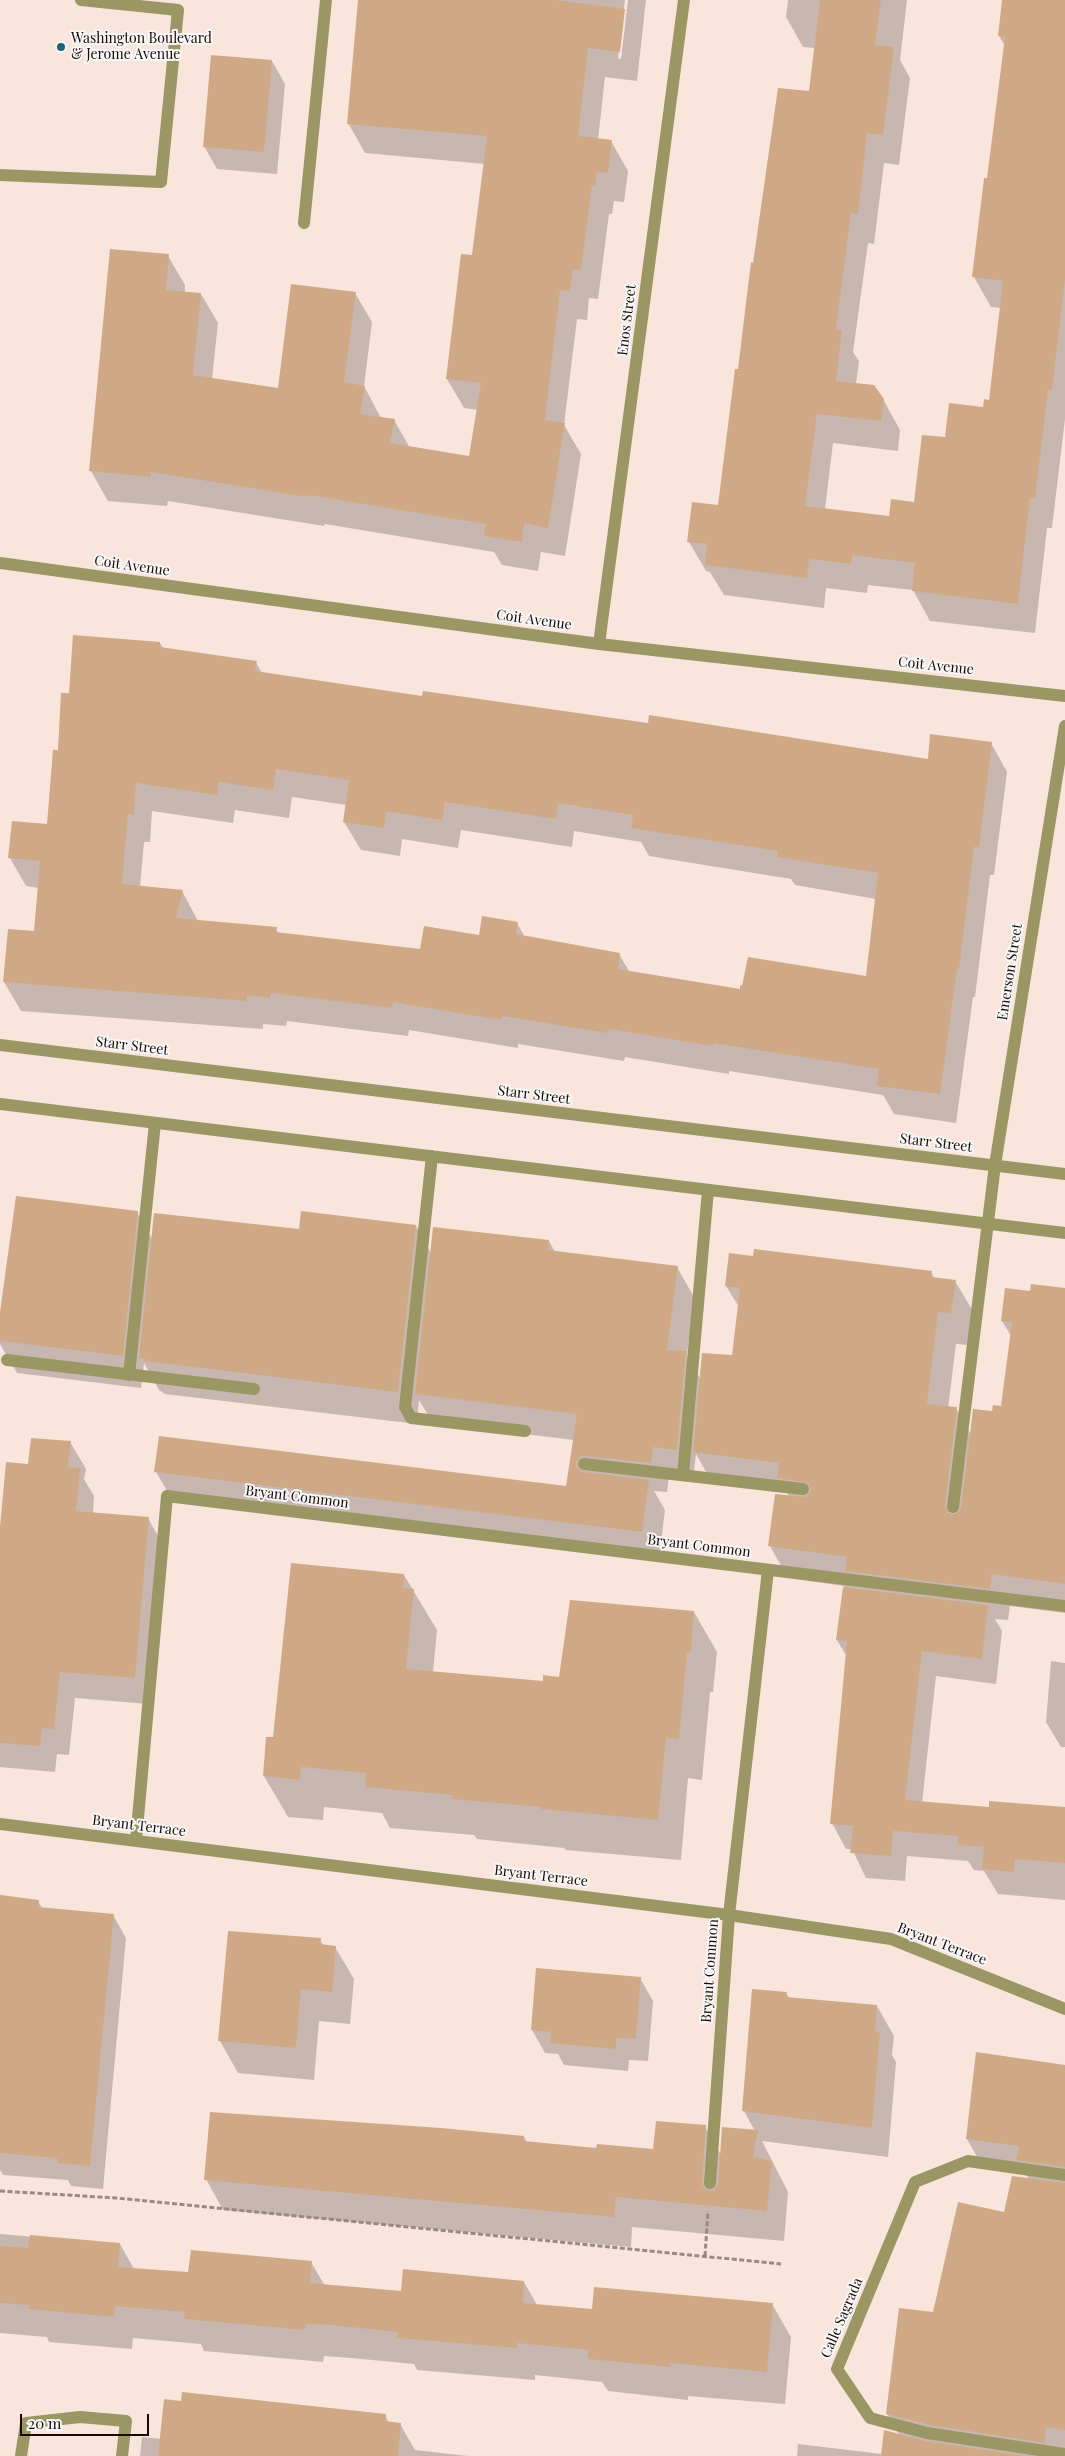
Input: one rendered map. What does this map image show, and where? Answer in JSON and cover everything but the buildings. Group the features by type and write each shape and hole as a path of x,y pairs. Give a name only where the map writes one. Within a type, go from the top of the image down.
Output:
{"street":[{"path":"0,175 161,182 178,10 81,0"},
{"path":"304,223 326,0"},
{"name":"Enos Street","path":"599,644 684,0"},
{"name":"Coit Avenue","path":"0,563 599,644 1065,696"},
{"name":"Emerson Street","path":"953,1507 994,1165 1065,726"},
{"name":"Starr Street","path":"0,1045 1065,1174"},
{"path":"0,1104 988,1222 1065,1233"},
{"path":"130,1375 155,1123"},
{"path":"432,1156 405,1407 411,1418 525,1431"},
{"path":"683,1475 708,1190"},
{"path":"7,1360 254,1389"},
{"path":"584,1464 803,1489"},
{"name":"Bryant Common","path":"136,1840 167,1496 1065,1606"},
{"name":"Bryant Common","path":"710,2183 729,1915 768,1570"},
{"name":"Bryant Terrace","path":"0,1824 729,1915 891,1939 1065,2009"},
{"name":"Calle Sagrada","path":"1065,2175 968,2161 915,2182 836,2369 870,2418 927,2433 1065,2454"},
{"path":"21,2456 26,2423 80,2417 126,2421 122,2456"}],"path":[{"path":"705,2256 710,2183"},
{"path":"0,2191 116,2198 781,2264"}],"place":[{"name":"Washington Boulevard & Jerome Avenue","path":"61,47"}]}
